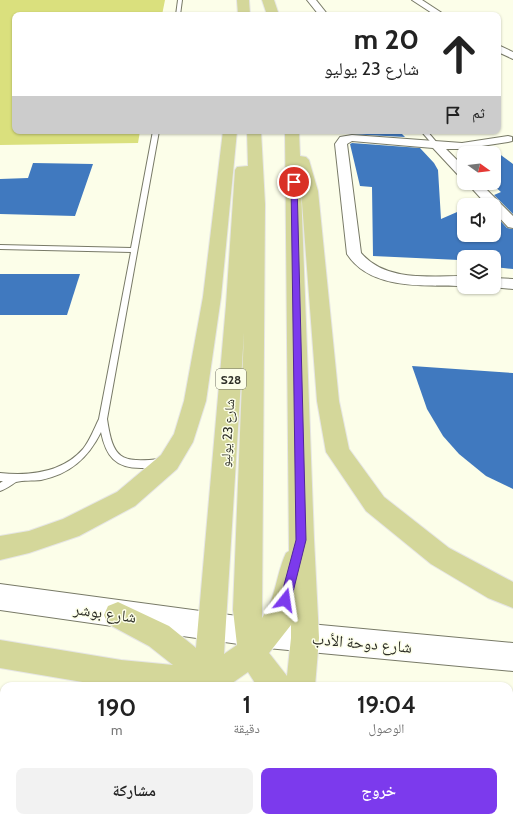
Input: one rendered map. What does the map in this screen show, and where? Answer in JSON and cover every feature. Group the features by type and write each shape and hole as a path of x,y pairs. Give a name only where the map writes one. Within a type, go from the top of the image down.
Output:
{"main road":[{"path":"243,0 244,12"},
{"path":"268,0 272,12"},
{"path":"0,548 29,542 70,528 126,499 169,462 185,436 195,401 212,297 230,134"},
{"name":"شارع 23 يوليو","path":"208,682 211,627 236,312 244,134"},
{"path":"254,134 257,204 247,610 263,671 273,682"},
{"path":"292,134 301,540 305,638 300,682"},
{"path":"292,134 310,191 328,401 338,452 375,504 440,556 497,589 513,595"},
{"path":"211,682 281,615 301,540"},
{"name":"شارع بوشر","path":"0,597 118,615 211,627"},
{"path":"118,615 159,636 182,654 205,682"},
{"name":"شارع دوحة الأدب","path":"211,627 256,640 305,638 513,657"},
{"path":"0,654 121,674 184,682"}],"street":[{"path":"311,0 321,12"},
{"path":"416,0 436,12"},
{"path":"501,49 513,49"},
{"path":"501,50 513,56"},
{"path":"501,134 511,140"},
{"path":"457,281 409,279 382,274 366,267 354,254 341,144 344,139 352,138 462,146 511,140"},
{"path":"436,145 457,167"},
{"path":"480,190 513,224"},
{"path":"501,283 513,284"}],"lane":[{"path":"178,12 180,0"},
{"path":"0,477 15,479 42,477 65,467 83,453 103,419 155,134"},
{"path":"427,134 436,145"},
{"path":"0,247 134,250"},
{"path":"103,419 106,442 111,453 121,461 135,465 169,462"},
{"path":"0,487 15,479"}],"green space":[{"path":"0,0 165,0 163,12 12,12 12,134 140,134 138,143 0,145"}],"building":[{"path":"348,134 402,134 405,137"},
{"path":"350,144 420,148 434,163 438,170 441,219 457,212 457,242 501,242 501,222 507,228 513,229 513,269 501,268 501,250 457,250 457,260 373,256 372,187 360,186"},
{"path":"501,155 513,164 513,214 501,202 501,198 497,198 494,195 501,192 499,190 501,190"},
{"path":"33,163 93,164 75,216 0,214 0,179 28,178"},
{"path":"0,274 80,274 67,315 0,315"},
{"path":"412,366 513,373 513,489 486,476 459,454 443,436 427,409"}],"route":[{"path":"285,600 301,540 294,182"}]}
